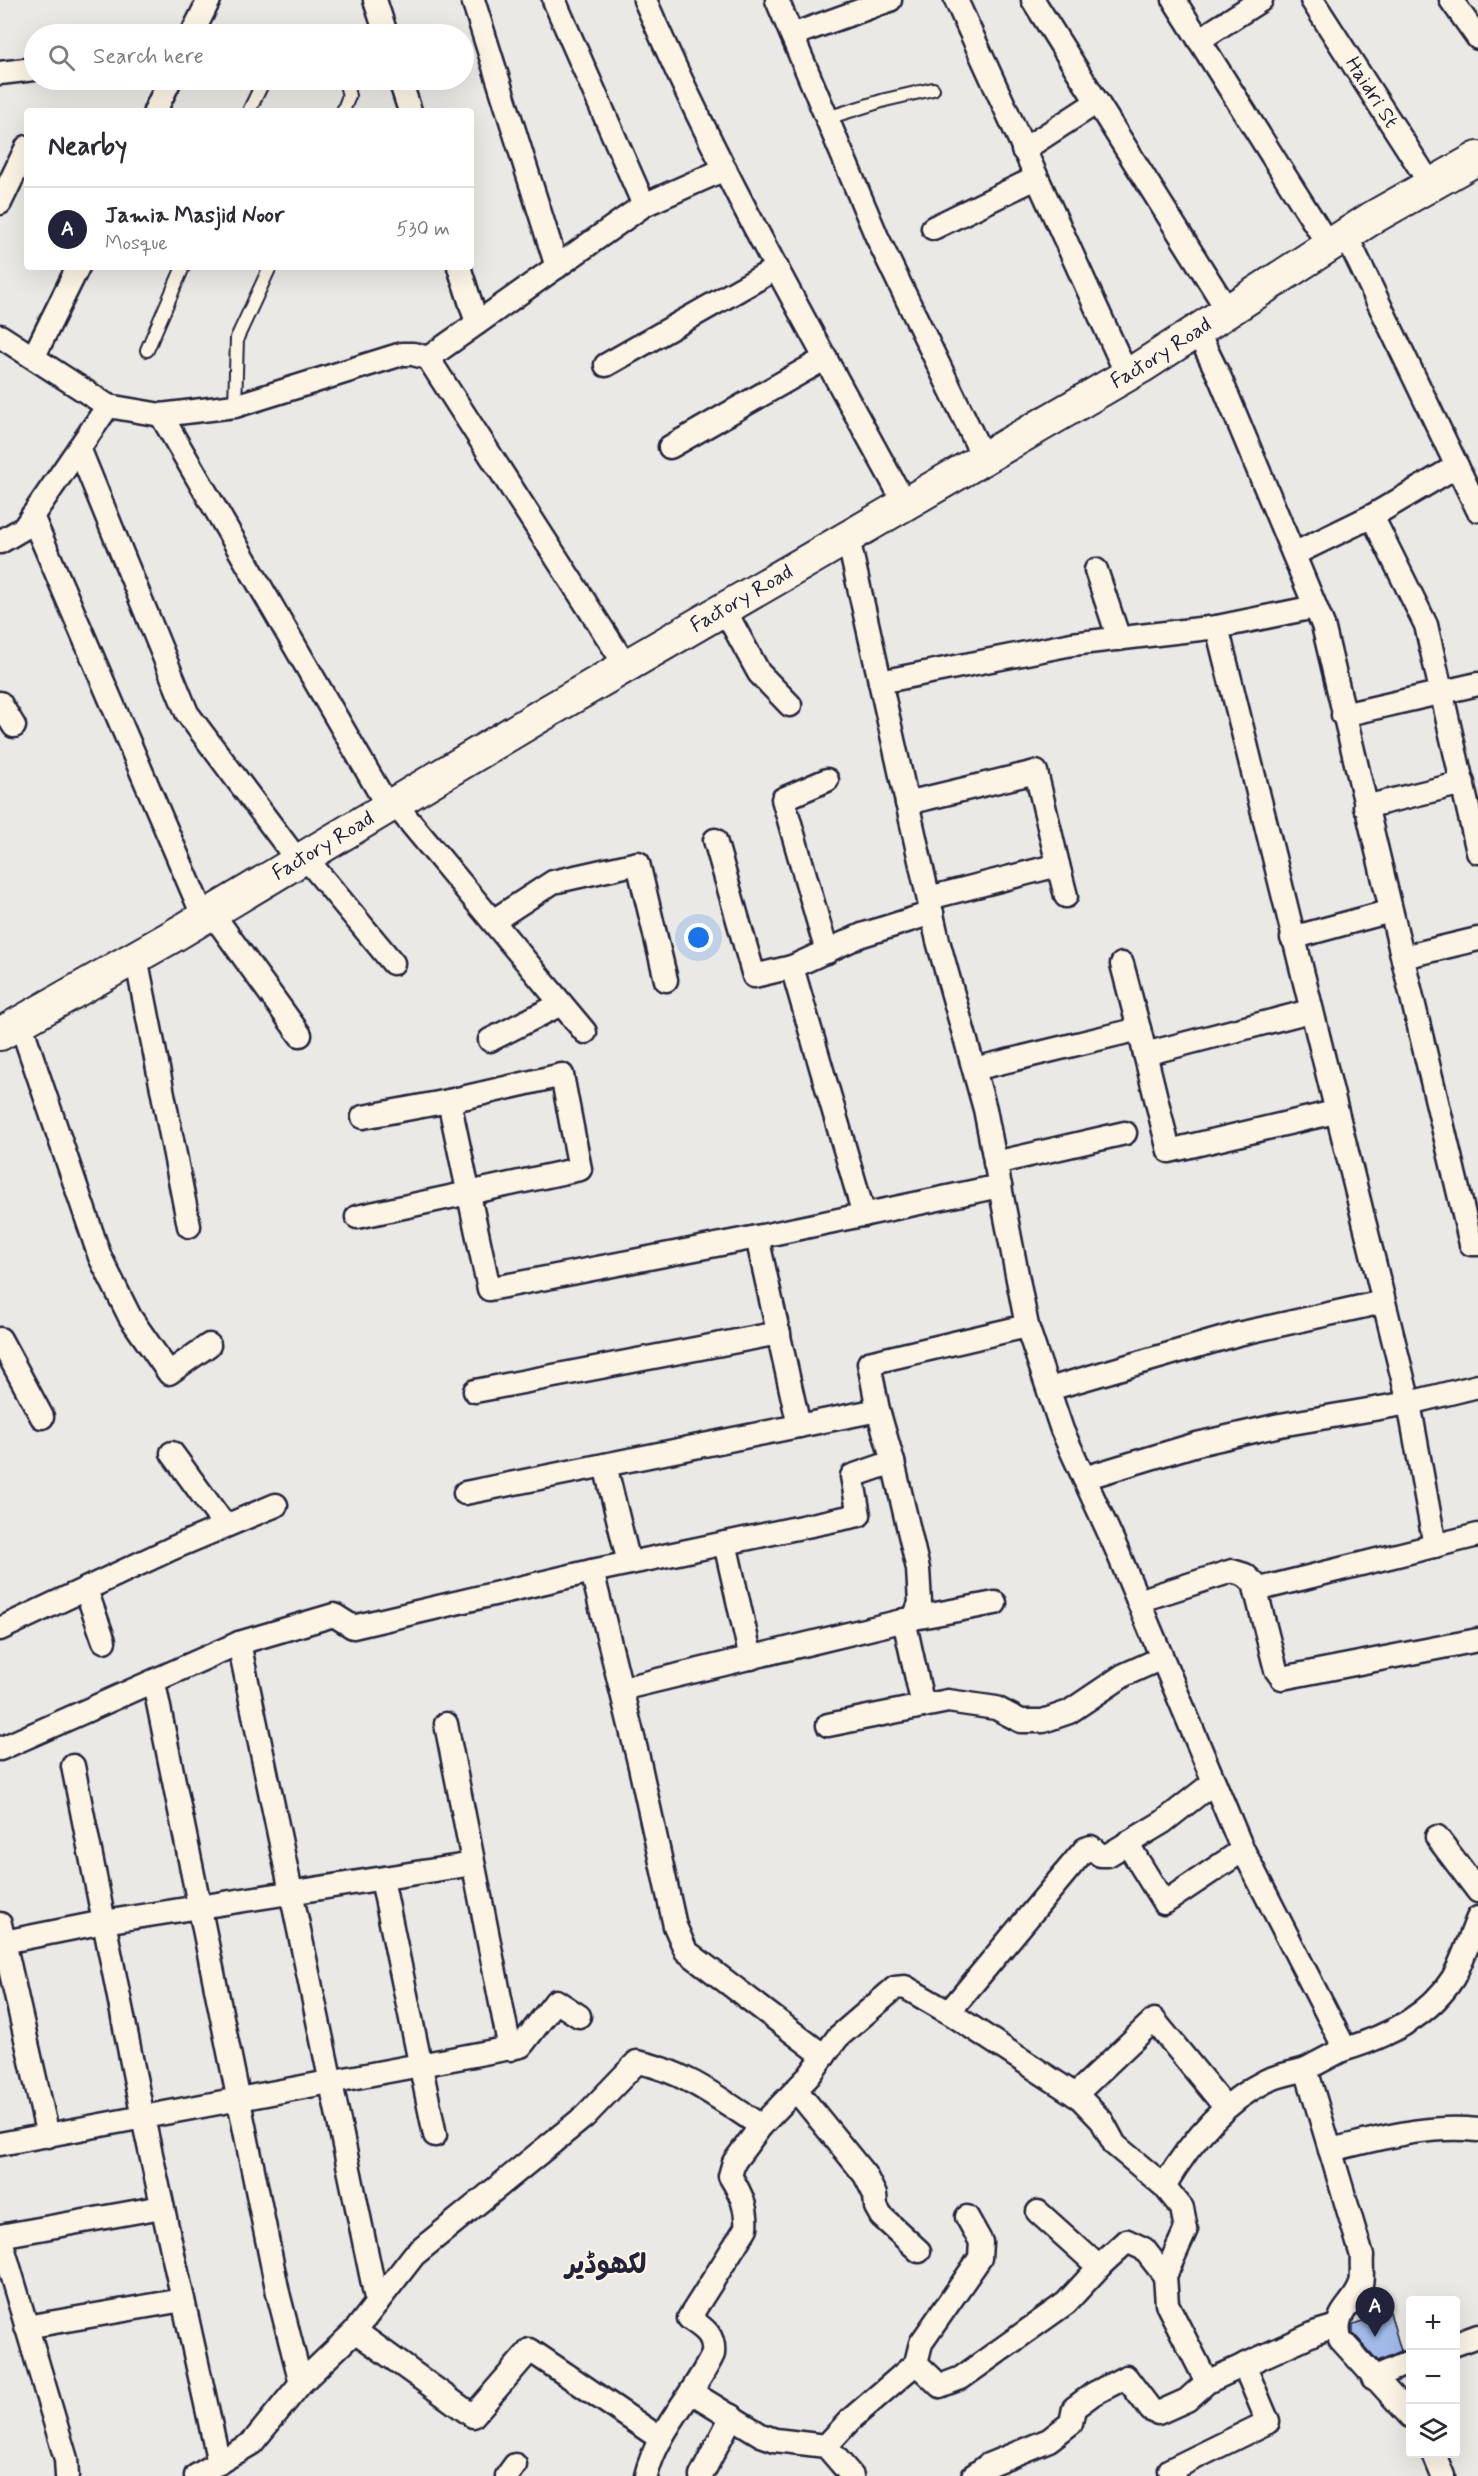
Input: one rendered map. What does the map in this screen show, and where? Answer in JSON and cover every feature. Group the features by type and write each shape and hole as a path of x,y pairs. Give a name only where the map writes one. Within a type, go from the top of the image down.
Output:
{"main road":[{"name":"Factory Road","path":"10,1028 208,915 626,666 1127,375 1338,240 1478,158"}],"street":[{"path":"197,24 209,0"},
{"path":"375,0 379,24"},
{"path":"473,0 556,267"},
{"path":"554,0 644,205"},
{"path":"645,0 671,60 725,169 905,504"},
{"path":"777,0 877,237 984,459"},
{"path":"792,35 890,0"},
{"path":"956,0 1127,375"},
{"path":"1033,0 1228,311"},
{"path":"1174,0 1199,40 1338,240 1478,510"},
{"path":"1199,40 1261,0"},
{"name":"Haidri St","path":"1312,0 1431,185"},
{"path":"1451,0 1478,38"},
{"path":"0,73 24,70"},
{"path":"156,108 165,90"},
{"path":"403,90 409,108"},
{"path":"1023,150 1097,102"},
{"path":"0,203 24,153"},
{"path":"428,358 644,205 725,169"},
{"path":"933,228 1036,178"},
{"path":"606,365 777,268"},
{"path":"34,356 77,270"},
{"path":"460,270 477,323"},
{"path":"1197,331 1323,625 1391,912 1468,1183 1472,1244 1478,1244"},
{"path":"0,336 108,406 161,415 235,406 389,357 413,354 428,358 626,666"},
{"path":"670,447 826,358"},
{"path":"0,541 24,528 108,406"},
{"path":"161,415 391,805 493,921 585,1032"},
{"path":"79,448 187,713 301,859 393,963"},
{"path":"1294,554 1372,516 1457,466"},
{"path":"32,516 208,915 300,1035"},
{"path":"1372,516 1426,625 1478,852"},
{"path":"848,538 930,905 974,1069 1000,1186 1027,1326 1062,1430 1138,1601 1243,1850 1340,2040 1342,2050"},
{"path":"1096,570 1119,639"},
{"path":"880,682 980,661 1119,639 1217,627 1315,608"},
{"path":"724,609 759,673 790,705"},
{"path":"1217,627 1310,1011 1409,1403 1435,1546"},
{"path":"1343,716 1478,684"},
{"path":"0,703 14,726"},
{"path":"908,802 1036,772 1066,896"},
{"path":"827,780 783,799 827,952"},
{"path":"1365,807 1462,783"},
{"path":"715,840 753,976 792,967 930,905 1058,865"},
{"path":"493,921 553,882 638,863 666,980"},
{"path":"1292,938 1391,912"},
{"path":"1403,957 1478,939"},
{"path":"136,957 189,1226"},
{"path":"1122,964 1169,1151 1335,1112"},
{"path":"792,967 864,1215"},
{"path":"490,1040 561,1004"},
{"path":"1146,1054 1310,1011"},
{"path":"10,1028 100,1257 130,1317 169,1373 209,1345"},
{"path":"974,1069 1139,1029"},
{"path":"357,1217 580,1169 562,1075 449,1101 363,1117"},
{"path":"449,1101 489,1289 757,1237 1000,1186"},
{"path":"995,1163 1125,1133"},
{"path":"757,1237 799,1426"},
{"path":"1049,1389 1238,1334 1383,1302"},
{"path":"922,1706 909,1619 920,1604 918,1569 893,1462 878,1410 869,1363 1027,1326"},
{"path":"475,1391 778,1333"},
{"path":"0,1339 42,1417"},
{"path":"1084,1478 1197,1444 1249,1432 1409,1403 1478,1386"},
{"path":"465,1493 878,1410"},
{"path":"172,1453 225,1526"},
{"path":"0,1749 154,1683 239,1643 334,1615 353,1627 592,1571 859,1515 852,1476 893,1462"},
{"path":"605,1465 629,1563"},
{"path":"0,1629 173,1548 276,1505"},
{"path":"1256,1590 1478,1535"},
{"path":"725,1543 750,1658"},
{"path":"592,1571 675,1926 686,1951 824,2056"},
{"path":"1138,1601 1232,1571 1245,1575 1254,1582 1276,1670 1282,1678 1478,1640"},
{"path":"86,1590 104,1641"},
{"path":"621,1689 909,1619 995,1603"},
{"path":"239,1643 377,2303"},
{"path":"828,1725 948,1701 996,1708 1020,1721 1043,1721 1069,1712 1124,1676 1162,1658"},
{"path":"154,1683 278,2293 301,2383"},
{"path":"446,1724 510,2049"},
{"path":"73,1766 143,2118 219,2463"},
{"path":"949,2012 1085,1849 1091,1847 1100,1855 1108,1855 1163,1822 1214,1782"},
{"path":"1437,1838 1478,1891"},
{"path":"1127,1843 1164,1903 1243,1850"},
{"path":"48,2136 2,1933 104,1922 474,1864"},
{"path":"382,1880 435,2135"},
{"path":"1164,2186 1181,2156 1233,2101 1268,2080 1306,2069 1342,2050 1366,2044 1415,2017 1437,1999 1453,1977 1478,1917"},
{"path":"646,2476 650,2460 709,2362 714,2345 710,2334 689,2318 746,2228 747,2216 730,2176 734,2162 761,2126 796,2090 838,2037 895,1988 905,1986 949,2012 1075,2095 1102,2121 1115,2145 1164,2186 1182,2208 1186,2229 1165,2276 1167,2304 1207,2382"},
{"path":"0,2144 510,2049 521,2046 556,2001 579,2016"},
{"path":"1075,2095 1154,2020 1226,2108"},
{"path":"196,2476 252,2443 301,2383 355,2331 414,2255 585,2116 637,2062 690,2082 761,2126"},
{"path":"1306,2069 1362,2256 1361,2283 1341,2312 1337,2326 1340,2339 1406,2412"},
{"path":"796,2090 865,2175 875,2195 880,2216 919,2251"},
{"path":"1330,2150 1452,2127 1478,2130"},
{"path":"67,2476 66,2459 0,2237 162,2207"},
{"path":"1038,2212 1098,2267"},
{"path":"826,2446 850,2420 916,2363 921,2343 980,2258 981,2242 967,2217"},
{"path":"916,2363 940,2386 961,2378 1066,2303 1098,2267 1127,2241 1144,2249 1165,2276"},
{"path":"26,2327 183,2300"},
{"path":"974,2476 988,2465 1049,2440 1071,2423 1074,2408 1093,2394 1126,2377 1152,2410 1158,2413 1187,2400 1207,2382 1317,2332 1337,2326"},
{"path":"355,2331 473,2416 530,2350 661,2439"},
{"path":"1460,2342 1478,2336"},
{"path":"1373,2378 1406,2364"},
{"path":"1174,2476 1170,2470 1268,2422 1244,2365"},
{"path":"691,2392 761,2435 775,2440 826,2446 852,2476"},
{"path":"701,2476 732,2416"},
{"path":"1436,2458 1443,2476"}],"lane":[{"path":"827,118 933,88"},
{"path":"250,108 259,90"},
{"path":"344,108 350,96 348,90"},
{"path":"147,350 182,270"},
{"path":"235,406 237,338 269,270"}],"building":[{"path":"1390,2312 1401,2351 1378,2361 1353,2333 1353,2324"}],"place":[{"name":"Jamia Masjid Noor","path":"1375,2337"}],"district":[{"name":"لکھوڈیر","path":"606,2265"}]}
